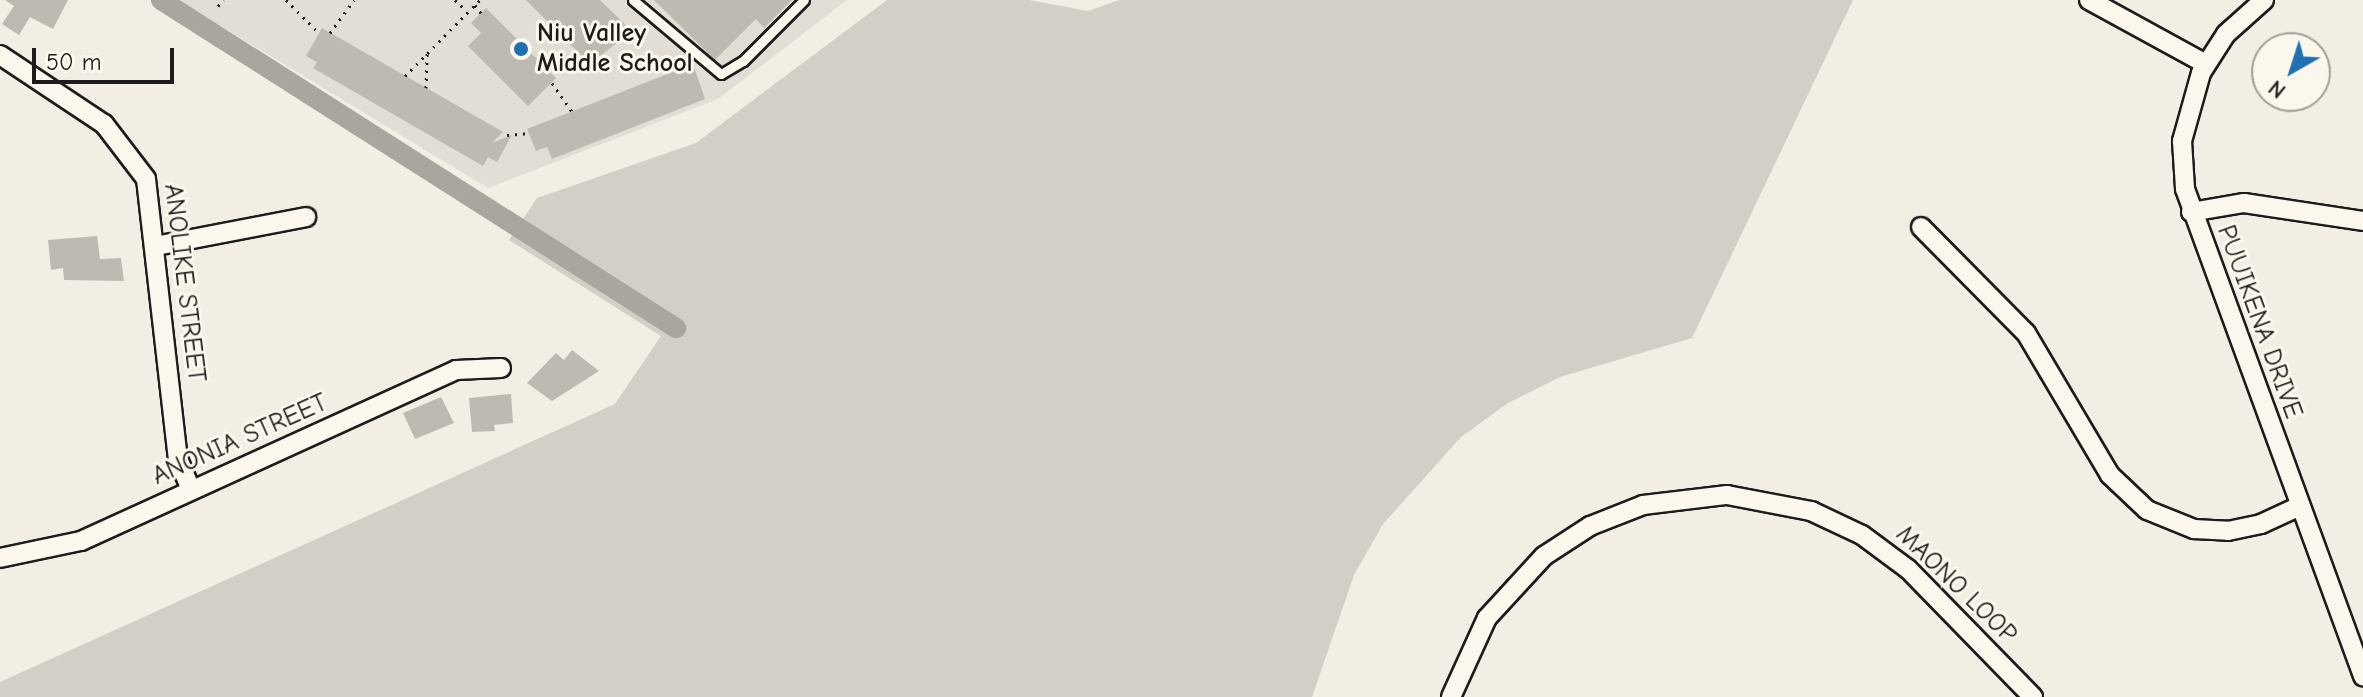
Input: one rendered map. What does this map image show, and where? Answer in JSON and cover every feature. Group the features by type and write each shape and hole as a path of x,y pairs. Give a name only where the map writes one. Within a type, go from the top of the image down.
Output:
{"street":[{"path":"2089,0 2206,64"},
{"name":"PUUIKENA DRIVE","path":"2264,0 2226,34 2206,64 2192,95 2182,141 2191,212 2363,676"},
{"name":"ANOLIKE STREET","path":"0,55 120,138 146,179 178,459 191,490"},
{"path":"2191,212 2244,203 2363,221"},
{"path":"156,246 306,217"},
{"path":"1921,227 2026,333 2110,475 2133,500 2177,524 2211,531 2261,524 2300,506"},
{"name":"ANONIA STREET","path":"0,558 81,541 456,370 501,368"},
{"name":"MAONO LOOP","path":"1451,697 1487,618 1544,556 1590,526 1643,505 1727,495 1797,506 1862,535 1908,569 2033,697"}],"lane":[{"path":"633,0 721,74 743,61 804,0"}],"path":[{"path":"218,6 224,0"},
{"path":"286,0 319,33"},
{"path":"330,33 354,0"},
{"path":"455,0 468,12"},
{"path":"405,76 480,0"},
{"path":"475,5 481,13"},
{"path":"426,88 427,53"},
{"path":"552,83 572,112"},
{"path":"507,135 529,133"}],"shaded area":[{"name":"Niu Valley Middle School","path":"178,0 847,0 718,99 488,188"},
{"path":"887,0 1029,0 1088,11 1119,0 1853,0 1692,338 1560,377 1508,403 1461,437 1383,524 1354,575 1312,697 0,697 0,682 615,404 661,336 509,240 537,198 696,143"}],"building":[{"path":"5,0 68,0 53,29 30,17 19,35 2,24 14,6"},
{"path":"526,0 600,0 632,31 590,64"},
{"path":"654,0 792,0 764,28 756,19 715,60"},
{"path":"486,8 556,78 528,106 468,46 481,33 471,23"},
{"path":"322,28 503,132 492,143 512,135 497,162 488,157 483,166 313,68 317,62 306,56"},
{"path":"693,64 705,99 552,159 547,147 536,151 527,129"},
{"path":"97,236 100,259 121,258 124,281 64,280 63,268 51,270 48,240"},
{"path":"572,350 599,371 552,401 527,383 556,353 564,360"},
{"path":"511,394 513,423 494,425 495,431 472,432 469,398"},
{"path":"441,397 454,423 415,439 403,413"}],"waterway":[{"path":"161,0 676,328"}],"place":[{"name":"Niu Valley Middle School","path":"521,49"}]}
